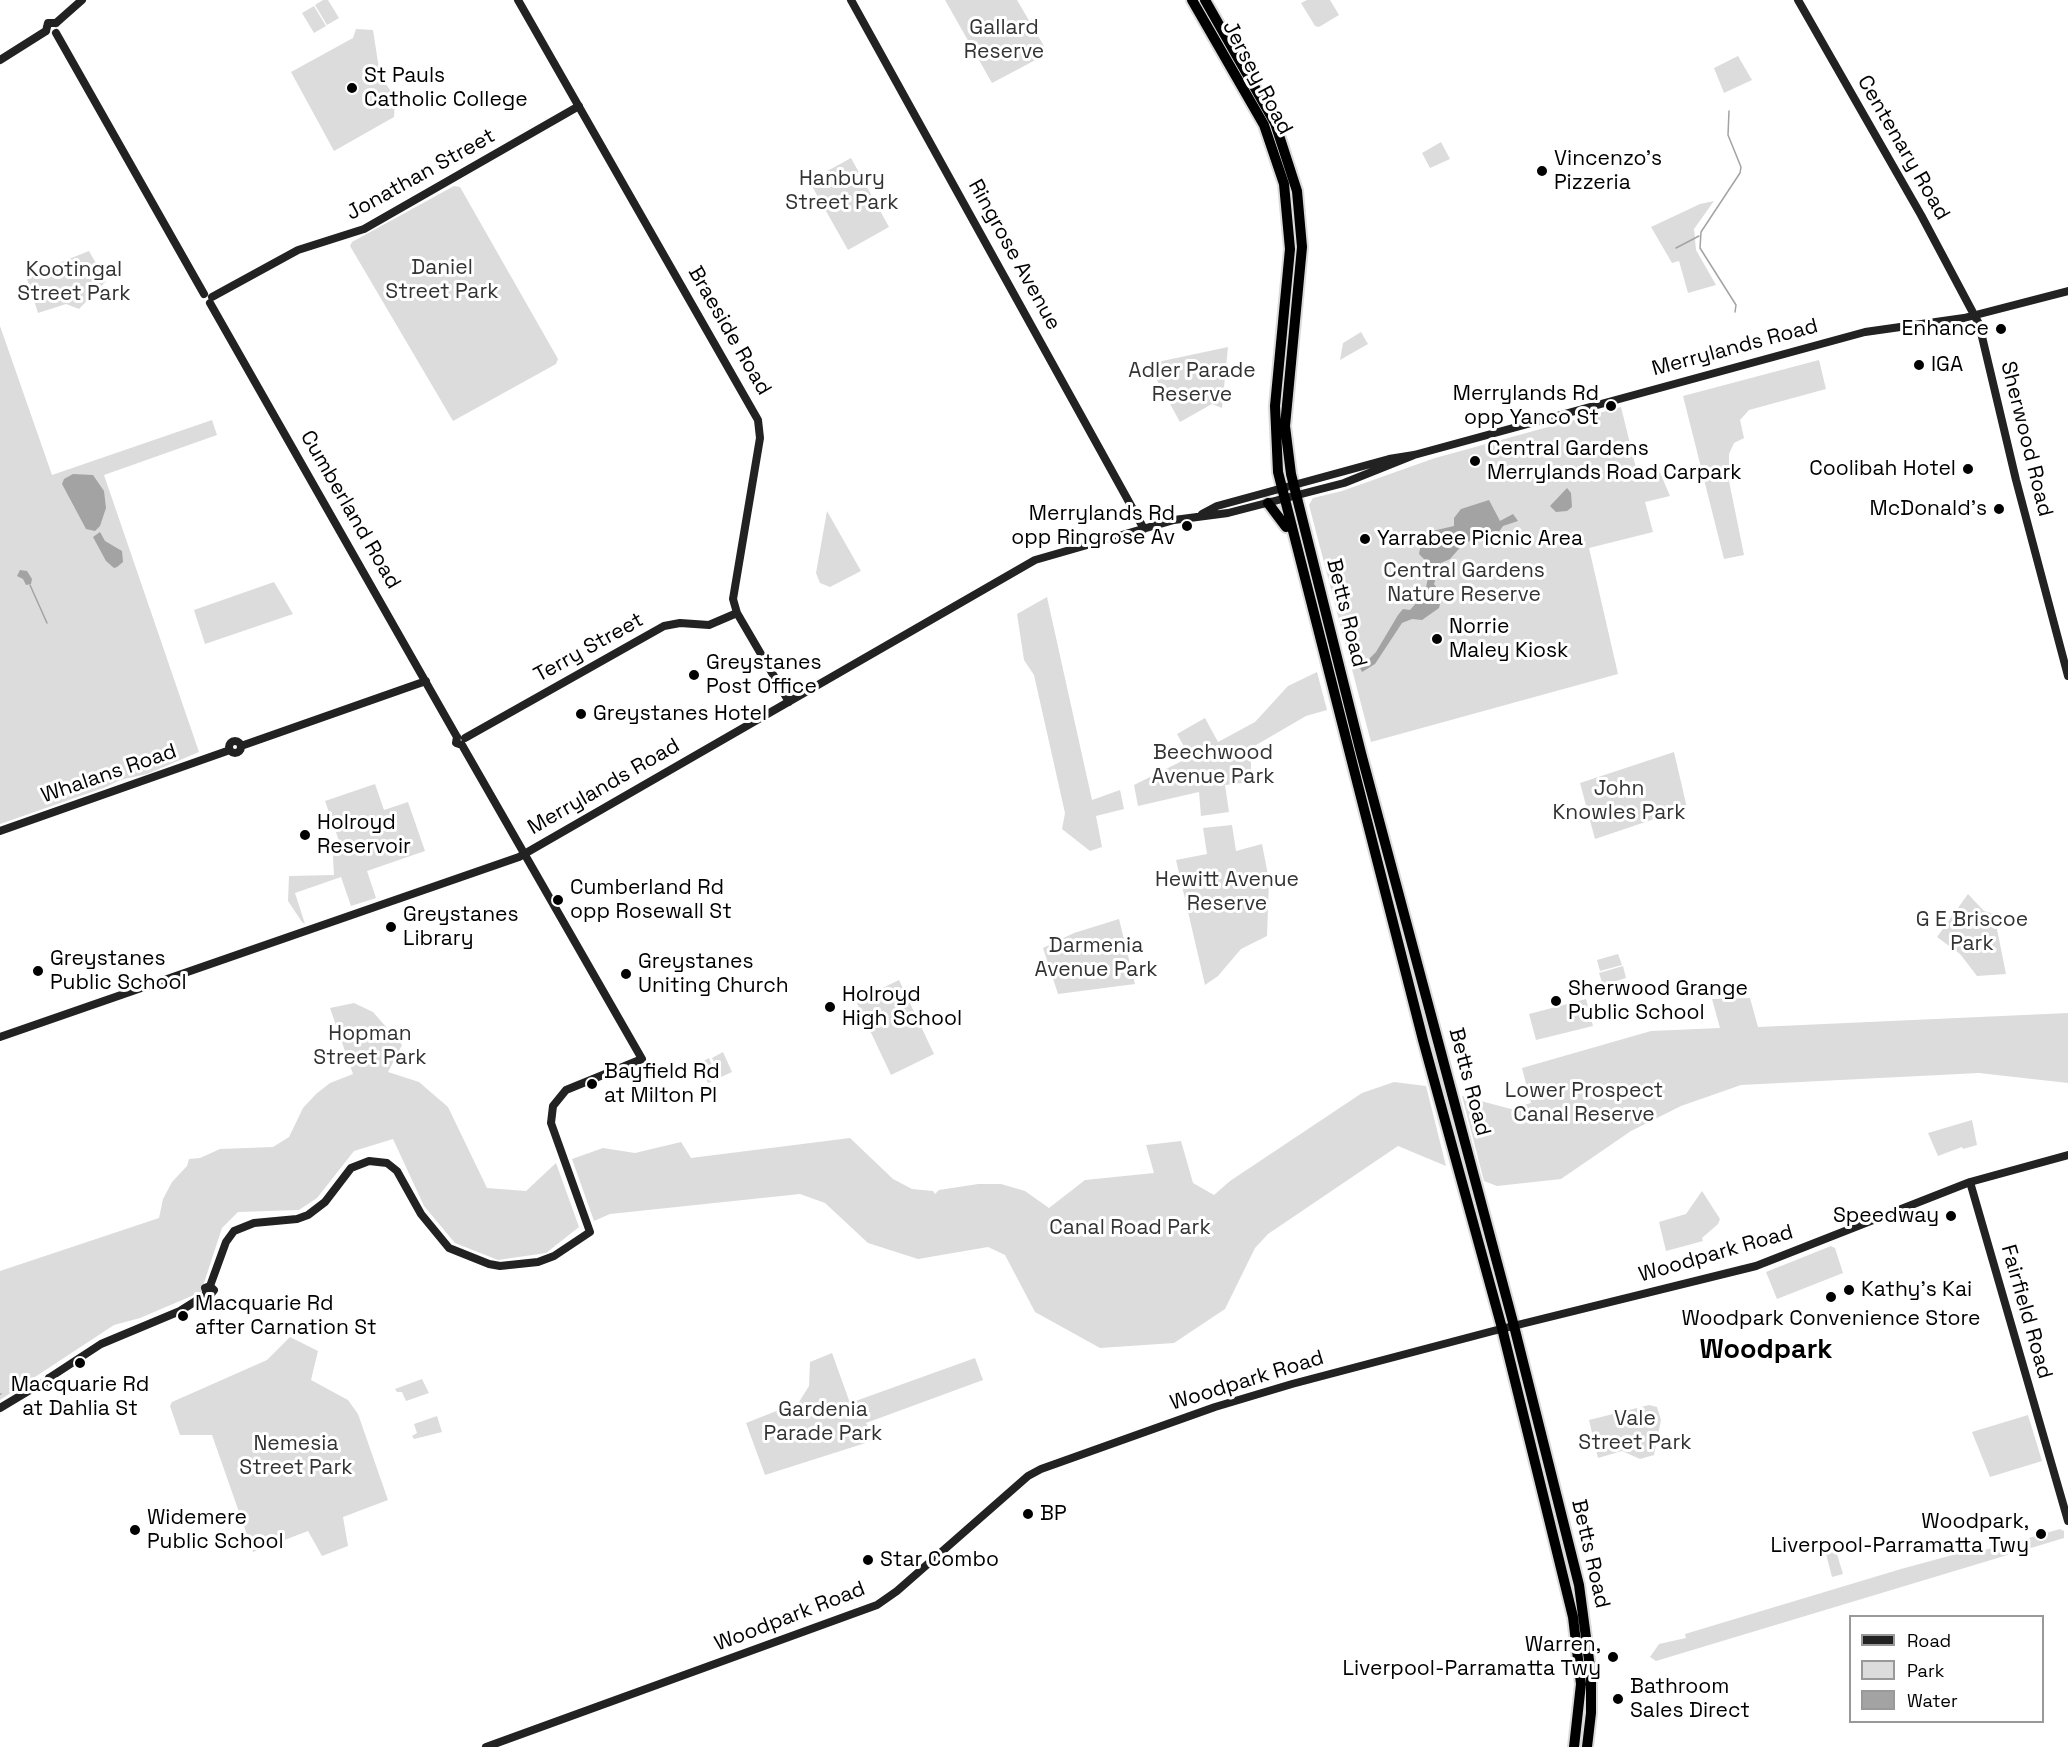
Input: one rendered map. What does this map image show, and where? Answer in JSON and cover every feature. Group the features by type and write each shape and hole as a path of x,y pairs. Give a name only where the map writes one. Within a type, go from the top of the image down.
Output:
{"highway":[{"name":"Jersey Road","path":"1192,0 1264,125 1280,168 1287,198 1290,261 1274,422 1276,459 1282,494"},
{"name":"Jersey Road","path":"1205,0 1275,123 1297,191 1302,230 1302,263 1285,426 1295,490"},
{"name":"Betts Road","path":"1295,490 1358,743 1514,1326 1579,1585 1586,1683"},
{"name":"Betts Road","path":"1282,494 1454,1154 1502,1328 1573,1617 1583,1646"},
{"path":"1268,503 1279,515 1294,540"},
{"path":"1586,1683 1589,1747"},
{"path":"1574,1747 1586,1683"}],"street":[{"path":"0,60 46,32 48,23 56,23 82,0"},
{"name":"Braeside Road","path":"518,0 759,423 760,438 732,593 737,614 789,702"},
{"name":"Ringrose Avenue","path":"850,0 1144,529"},
{"name":"Centenary Road","path":"1798,0 1921,215 1975,315"},
{"path":"46,32 52,35 56,33 58,30 56,23"},
{"name":"Cumberland Road","path":"0,1408 40,1384 48,1386 49,1378 101,1344 180,1311 207,1294 213,1293 210,1286 226,1242 234,1231 254,1223 297,1219 308,1215 325,1202 351,1168 369,1161 387,1163 397,1171 421,1214 449,1248 500,1266 538,1262 555,1256 590,1232 551,1123 554,1103 570,1088 642,1059 56,33"},
{"name":"Jonathan Street","path":"209,298 298,250 364,229 579,106"},
{"name":"Merrylands Road","path":"0,1037 525,854 1035,560 1200,515 1217,506 1370,474 1414,455 1877,329 1975,315 2068,291"},
{"name":"Sherwood Road","path":"1975,315 2068,676"},
{"name":"Merrylands Road","path":"1200,515 1218,515 1268,503 1282,494"},
{"name":"Terry Street","path":"461,740 664,626 682,623 713,624 737,614"},
{"name":"Whalans Road","path":"0,831 230,750 238,752 241,746 426,681"},
{"name":"Woodpark Road","path":"486,1747 877,1605 897,1591 1034,1472 1239,1400 1502,1328 1756,1266 1970,1182 2068,1155"},
{"name":"Fairfield Road","path":"1970,1182 2068,1521"},
{"path":"1574,1747 1589,1747"}],"green space":[{"path":"328,0 339,18 327,25 315,5"},
{"name":"Gallard Reserve","path":"945,0 1017,0 1044,46 1045,55 992,83"},
{"path":"1307,0 1330,0 1339,15 1319,27 1315,26 1301,3"},
{"path":"314,6 326,26 314,33 302,13"},
{"path":"356,29 373,30 379,69 383,80 395,97 394,117 334,151 291,72 353,38"},
{"path":"1738,56 1752,80 1724,93 1714,68"},
{"path":"1441,142 1450,159 1430,168 1422,153"},
{"name":"Hanbury Street Park","path":"851,158 889,227 848,250 809,181"},
{"name":"Daniel Street Park","path":"454,186 460,187 558,359 556,364 453,421 350,246 352,242"},
{"path":"1714,201 1694,229 1696,250 1716,285 1688,293 1679,261 1672,263 1651,227 1700,204"},
{"name":"Kootingal Street Park","path":"89,251 106,281 79,309 66,304 38,313 26,276"},
{"path":"0,326 52,475 212,420 217,435 104,475 199,752 147,774 120,780 0,824"},
{"path":"1361,332 1368,344 1340,360 1343,343"},
{"name":"Adler Parade Reserve","path":"1228,347 1222,408 1212,404 1180,422 1148,364"},
{"path":"1819,360 1826,389 1749,410 1740,420 1744,438 1734,443 1729,454 1729,481 1744,555 1724,559 1683,396"},
{"name":"Central Gardens Nature Reserve","path":"1621,407 1637,472 1659,470 1670,496 1645,502 1653,532 1589,548 1618,674 1371,742 1309,505 1313,498 1342,491 1435,458"},
{"path":"827,511 861,571 830,587 820,583 816,573"},
{"path":"274,582 293,614 205,644 194,610"},
{"path":"1047,597 1092,800 1120,790 1124,809 1096,816 1102,847 1090,851 1062,829 1065,813 1034,675 1024,660 1017,614"},
{"name":"Beechwood Avenue Park","path":"1317,672 1327,710 1306,716 1251,748 1251,782 1225,785 1229,812 1201,816 1199,792 1138,806 1134,785 1190,757 1177,734 1205,718 1218,742 1255,722 1288,686"},
{"name":"John Knowles Park","path":"1674,752 1687,808 1595,839 1580,783"},
{"path":"375,784 384,810 408,802 425,851 367,871 376,898 351,906 341,877 295,893 305,924 288,901 289,876 334,875 333,857 338,838 325,801"},
{"name":"Hewitt Avenue Reserve","path":"1232,825 1236,851 1262,844 1269,880 1267,936 1241,949 1218,976 1205,985 1176,860 1207,854 1203,828"},
{"name":"G E Briscoe Park","path":"1968,894 1984,911 1994,914 2006,974 1977,976 1960,954 1937,937"},
{"name":"Darmenia Avenue Park","path":"1119,919 1135,984 1058,994 1043,948 1074,933"},
{"path":"1618,954 1622,965 1600,971 1597,960"},
{"path":"1623,966 1626,978 1603,985 1599,973"},
{"path":"899,980 934,1054 891,1075 856,1001"},
{"name":"Lower Prospect Canal Reserve","path":"1750,998 1758,1027 2068,1013 2068,1083 1979,1073 1741,1085 1681,1106 1631,1131 1561,1179 1497,1186 1484,1181 1462,1096 1511,1109 1531,1103 1522,1068 1651,1031 1720,1028 1712,999"},
{"path":"1586,999 1593,1026 1536,1040 1529,1014"},
{"name":"Hopman Street Park","path":"354,1003 373,1012 402,1045 388,1072 419,1082 448,1107 487,1188 526,1191 556,1163 579,1227 546,1253 498,1260 455,1243 424,1206 393,1139 354,1151 317,1198 299,1210 238,1212 222,1228 201,1292 140,1318 114,1325 0,1400 0,1271 159,1218 163,1199 172,1182 187,1166 189,1159 200,1158 220,1149 273,1147 289,1137 303,1108 316,1094 330,1083 353,1074 330,1008"},
{"path":"723,1052 732,1072 721,1077 712,1058"},
{"path":"709,1058 718,1078 708,1083 698,1064"},
{"name":"Canal Road Park","path":"1394,1082 1426,1086 1446,1166 1398,1146 1268,1234 1255,1248 1225,1309 1174,1343 1100,1348 1035,1312 1005,1255 988,1247 918,1259 868,1243 825,1203 800,1194 610,1214 594,1221 572,1159 603,1148 635,1153 681,1142 691,1158 850,1138 893,1179 912,1189 933,1191 935,1194 939,1190 978,1184 1001,1184 1025,1191 1049,1208 1085,1180 1154,1173 1146,1145 1181,1141 1193,1183 1214,1195 1230,1181 1362,1093"},
{"path":"1972,1120 1977,1145 1963,1149 1962,1147 1938,1156 1928,1133"},
{"path":"1702,1191 1720,1219 1718,1224 1702,1238 1703,1241 1666,1251 1659,1222 1686,1214"},
{"path":"1831,1246 1835,1248 1843,1273 1777,1299 1766,1272"},
{"name":"Nemesia Street Park","path":"290,1337 318,1351 311,1380 348,1400 358,1414 388,1500 343,1517 348,1546 322,1556 308,1531 253,1552 212,1435 180,1435 170,1406 172,1402 267,1360"},
{"name":"Gardenia Parade Park","path":"832,1353 850,1403 975,1358 983,1380 866,1423 875,1440 765,1475 746,1423 799,1402 809,1386 810,1362"},
{"path":"422,1379 429,1393 406,1401 402,1392 397,1392 395,1389"},
{"name":"Vale Street Park","path":"1649,1405 1657,1407 1661,1420 1654,1455 1640,1459 1622,1451 1598,1458 1589,1420"},
{"path":"2028,1415 2042,1461 1990,1477 1972,1432"},
{"path":"437,1416 442,1432 414,1439 412,1436 417,1433 414,1424"},
{"path":"2060,1529 2064,1531 2064,1538 1656,1661 1650,1657 1659,1644 1686,1638 1685,1634 1901,1569 1982,1547 1983,1550 1994,1548"},
{"path":"1836,1551 1843,1574 1832,1577 1826,1554"}],"water":[{"path":"73,474 93,475 104,491 106,508 100,526 95,531 86,529 62,484 64,479"},
{"path":"1567,488 1571,493 1572,507 1567,511 1556,512 1550,506"},
{"path":"1489,500 1500,521 1513,514 1518,521 1503,526 1496,536 1485,533 1477,544 1471,541 1464,543 1450,559 1441,563 1434,584 1437,588 1436,596 1441,600 1439,608 1422,620 1412,619 1402,623 1375,664 1362,672 1360,668 1376,652 1398,615 1403,609 1410,610 1425,593 1429,572 1425,565 1428,563 1419,554 1422,538 1428,532 1454,526 1454,518 1461,509"},
{"path":"100,532 105,541 122,551 123,562 117,567 114,568 106,561 93,537"},
{"path":"20,570 27,571 32,579 31,584 26,585 23,579 17,576"}],"waterway":[{"path":"1729,111 1728,135 1741,167 1740,173 1701,232 1700,248 1736,305 1735,312"},
{"path":"1676,248 1699,236"},
{"path":"30,585 47,623"}],"place":[{"name":"St Pauls Catholic College","path":"352,88"},
{"name":"Vincenzo's Pizzeria","path":"1542,171"},
{"name":"Enhance","path":"2001,329"},
{"name":"IGA","path":"1919,365"},
{"name":"Merrylands Rd opp Yanco St","path":"1611,406"},
{"name":"Central Gardens Merrylands Road Carpark","path":"1475,461"},
{"name":"Coolibah Hotel","path":"1968,469"},
{"name":"McDonald's","path":"1999,509"},
{"name":"Merrylands Rd opp Ringrose Av","path":"1187,526"},
{"name":"Yarrabee Picnic Area","path":"1365,539"},
{"name":"Norrie Maley Kiosk","path":"1437,639"},
{"name":"Greystanes Post Office","path":"694,675"},
{"name":"Greystanes Hotel","path":"581,714"},
{"name":"Holroyd Reservoir","path":"305,835"},
{"name":"Cumberland Rd opp Rosewall St","path":"558,900"},
{"name":"Greystanes Library","path":"391,927"},
{"name":"Greystanes Public School","path":"38,971"},
{"name":"Greystanes Uniting Church","path":"626,974"},
{"name":"Sherwood Grange Public School","path":"1556,1001"},
{"name":"Holroyd High School","path":"830,1007"},
{"name":"Bayfield Rd at Milton Pl","path":"592,1084"},
{"name":"Speedway","path":"1951,1216"},
{"name":"Kathy's Kai","path":"1849,1290"},
{"name":"Woodpark Convenience Store","path":"1831,1297"},
{"name":"Macquarie Rd after Carnation St","path":"183,1316"},
{"name":"Macquarie Rd at Dahlia St","path":"80,1363"},
{"name":"BP","path":"1028,1514"},
{"name":"Widemere Public School","path":"135,1530"},
{"name":"Woodpark, Liverpool-Parramatta Twy","path":"2041,1534"},
{"name":"Star Combo","path":"868,1560"},
{"name":"Warren, Liverpool-Parramatta Twy","path":"1613,1657"},
{"name":"Bathroom Sales Direct","path":"1618,1699"}],"district":[{"name":"Woodpark","path":"1766,1351"}]}
